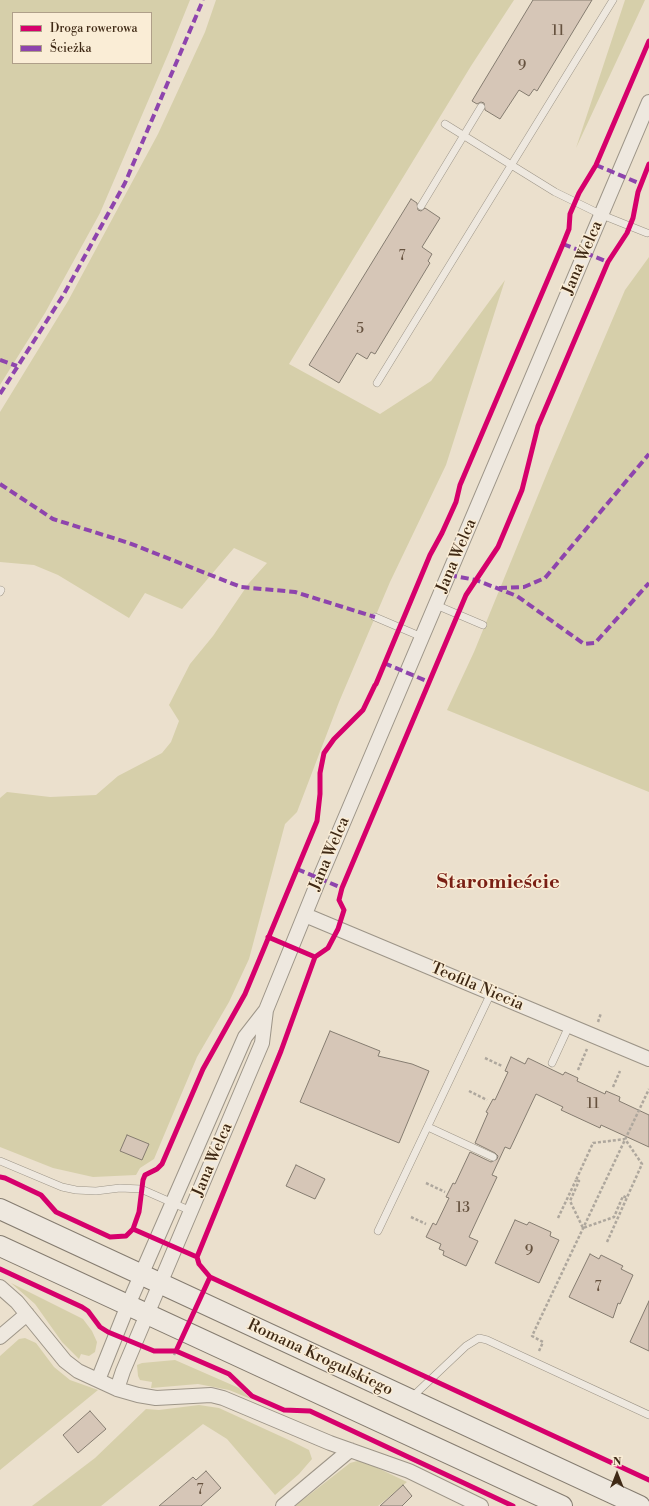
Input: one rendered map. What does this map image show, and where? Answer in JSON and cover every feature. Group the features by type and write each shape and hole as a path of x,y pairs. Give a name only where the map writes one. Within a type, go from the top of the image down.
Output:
{"main road":[{"name":"Romana Krogulskiego","path":"0,1210 640,1506"},
{"name":"Romana Krogulskiego","path":"0,1246 562,1506"}],"street":[{"name":"Jana Welca","path":"117,1389 262,1043 266,1010 305,915 649,102"},
{"name":"Teofila Niecia","path":"305,915 649,1059"},
{"name":"Jana Welca","path":"98,1380 128,1305 245,1037 266,1010"},
{"path":"0,1287 9,1293 65,1361 78,1371 117,1389 138,1396 156,1398 211,1395 223,1398 350,1450 409,1471 481,1506"},
{"path":"0,1337 27,1314"},
{"path":"283,1506 350,1450"}],"lane":[{"path":"377,383 613,0"},
{"path":"421,206 481,107"},
{"path":"445,124 555,192 602,215 647,233"},
{"path":"436,605 483,624"},
{"path":"375,617 422,637"},
{"path":"378,1231 491,993"},
{"path":"552,1063 569,1026"},
{"path":"428,1127 493,1157"},
{"path":"0,1161 62,1187 76,1190 96,1191 120,1188 141,1189 191,1211"},
{"path":"410,1400 466,1346 479,1338 487,1340 649,1415"}],"path":[{"path":"578,1070 588,1046"},
{"path":"485,1058 502,1066"},
{"path":"612,1087 620,1071"},
{"path":"538,1355 543,1342 532,1336 649,1088"},
{"path":"469,1091 487,1100"},
{"path":"558,1218 593,1143 625,1139"},
{"path":"607,1242 642,1164 625,1139"},
{"path":"576,1180 579,1181 570,1201 583,1228"},
{"path":"426,1183 445,1192"},
{"path":"583,1228 614,1218 623,1196 627,1198"},
{"path":"411,1217 426,1224"},
{"path":"173,1353 182,1354"}],"shaded area":[{"path":"0,0 190,0 100,213 45,313 0,385"},
{"path":"216,0 514,0 471,66 289,364 380,414 431,381 505,280 446,465 390,582 339,702 297,812 285,824 249,959 229,1002 197,1057 154,1159 140,1168 136,1175 93,1177 53,1168 0,1147 0,798 7,792 50,797 96,795 118,776 162,753 171,742 179,721 169,705 190,664 213,636 249,583 267,563 234,548 182,609 145,593 129,618 58,575 34,565 0,562 0,412 68,301 158,134 205,32"},
{"path":"625,0 645,0 576,148"},
{"path":"649,257 649,792 447,710 474,652 550,466 625,290"},
{"path":"11,1283 83,1319 92,1331 97,1342 95,1352 89,1356 81,1354 79,1359 62,1342 35,1304"},
{"path":"25,1338 36,1343 54,1367 70,1380 98,1390 0,1470 0,1356 19,1339"},
{"path":"175,1360 239,1388 251,1399 229,1390 198,1384 151,1388 152,1382 140,1380 138,1376 137,1365 142,1363"},
{"path":"199,1405 219,1408 291,1441 309,1450 312,1459 299,1474 275,1495 227,1439 203,1424 101,1506 32,1506 95,1458 146,1409 159,1410"},
{"path":"361,1460 407,1482 378,1506 295,1506 350,1463"}],"building":[{"path":"533,0 592,0 537,91 534,89 529,96 519,90 500,119 485,110 484,103 481,102 477,104 472,101"},
{"path":"411,199 417,203 418,210 421,211 425,208 440,218 422,247 432,254 428,261 430,263 375,354 371,352 367,359 357,353 339,383 309,365"},
{"path":"330,1031 380,1051 378,1056 412,1064 429,1071 399,1143 300,1102"},
{"path":"511,1057 525,1064 528,1058 563,1075 565,1072 578,1078 577,1081 605,1094 606,1091 620,1097 619,1101 649,1115 649,1147 601,1125 600,1128 561,1110 563,1107 536,1094 510,1149 505,1147 492,1175 497,1177 469,1237 478,1241 466,1266 443,1255 444,1251 439,1249 441,1244 426,1237 433,1223 436,1225 449,1198 446,1197 453,1183 455,1184 470,1152 491,1162 497,1159 498,1156 495,1153 475,1143 488,1113 486,1112 493,1099 495,1100 508,1072 505,1071"},
{"path":"127,1135 149,1144 142,1160 120,1151"},
{"path":"296,1165 325,1179 315,1199 286,1186"},
{"path":"515,1220 527,1225 529,1222 551,1232 550,1236 559,1240 539,1283 495,1263"},
{"path":"590,1254 599,1259 601,1255 623,1266 621,1269 633,1275 620,1304 618,1303 613,1318 569,1297"},
{"path":"649,1301 649,1351 630,1342"},
{"path":"90,1411 106,1429 78,1453 63,1435"},
{"path":"206,1471 221,1488 201,1506 159,1506 193,1477 196,1480"},
{"path":"403,1485 412,1496 402,1506 380,1506"}],"marked path":[{"path":"0,394 64,294 125,183 203,0"},
{"path":"596,165 641,184"},
{"path":"563,244 608,262"},
{"path":"0,360 17,366"},
{"path":"499,588 524,587 545,578 649,454"},
{"path":"0,484 53,519 129,543 241,587 295,592 375,617"},
{"path":"449,575 476,580 517,596 584,644 595,643 649,583"},
{"path":"384,663 429,682"},
{"path":"297,869 342,888"}],"cycle path":[{"path":"376,684 430,555 456,502 460,485 563,244 569,229 570,214 579,193 596,165 649,41"},
{"path":"197,1257 281,1051 315,957 328,948 338,929 344,910 339,900 342,888 466,595 498,547 522,490 538,426 608,262 627,233 633,218 638,192 649,164"},
{"path":"0,1177 41,1195 56,1212 110,1237 126,1236 133,1229 139,1212 145,1175 157,1169 162,1164 203,1069 245,994 317,821 320,794 320,773 324,753 334,739 363,710 375,685"},
{"path":"268,937 315,957"},
{"path":"133,1229 197,1257 199,1264 210,1277 649,1480"},
{"path":"0,1269 82,1307 88,1311 100,1327 108,1332 154,1351 176,1351 229,1374 252,1396 284,1410 310,1411 513,1506"},
{"path":"176,1351 210,1277"}],"district":[{"name":"Staromieście","path":"498,883"}]}
